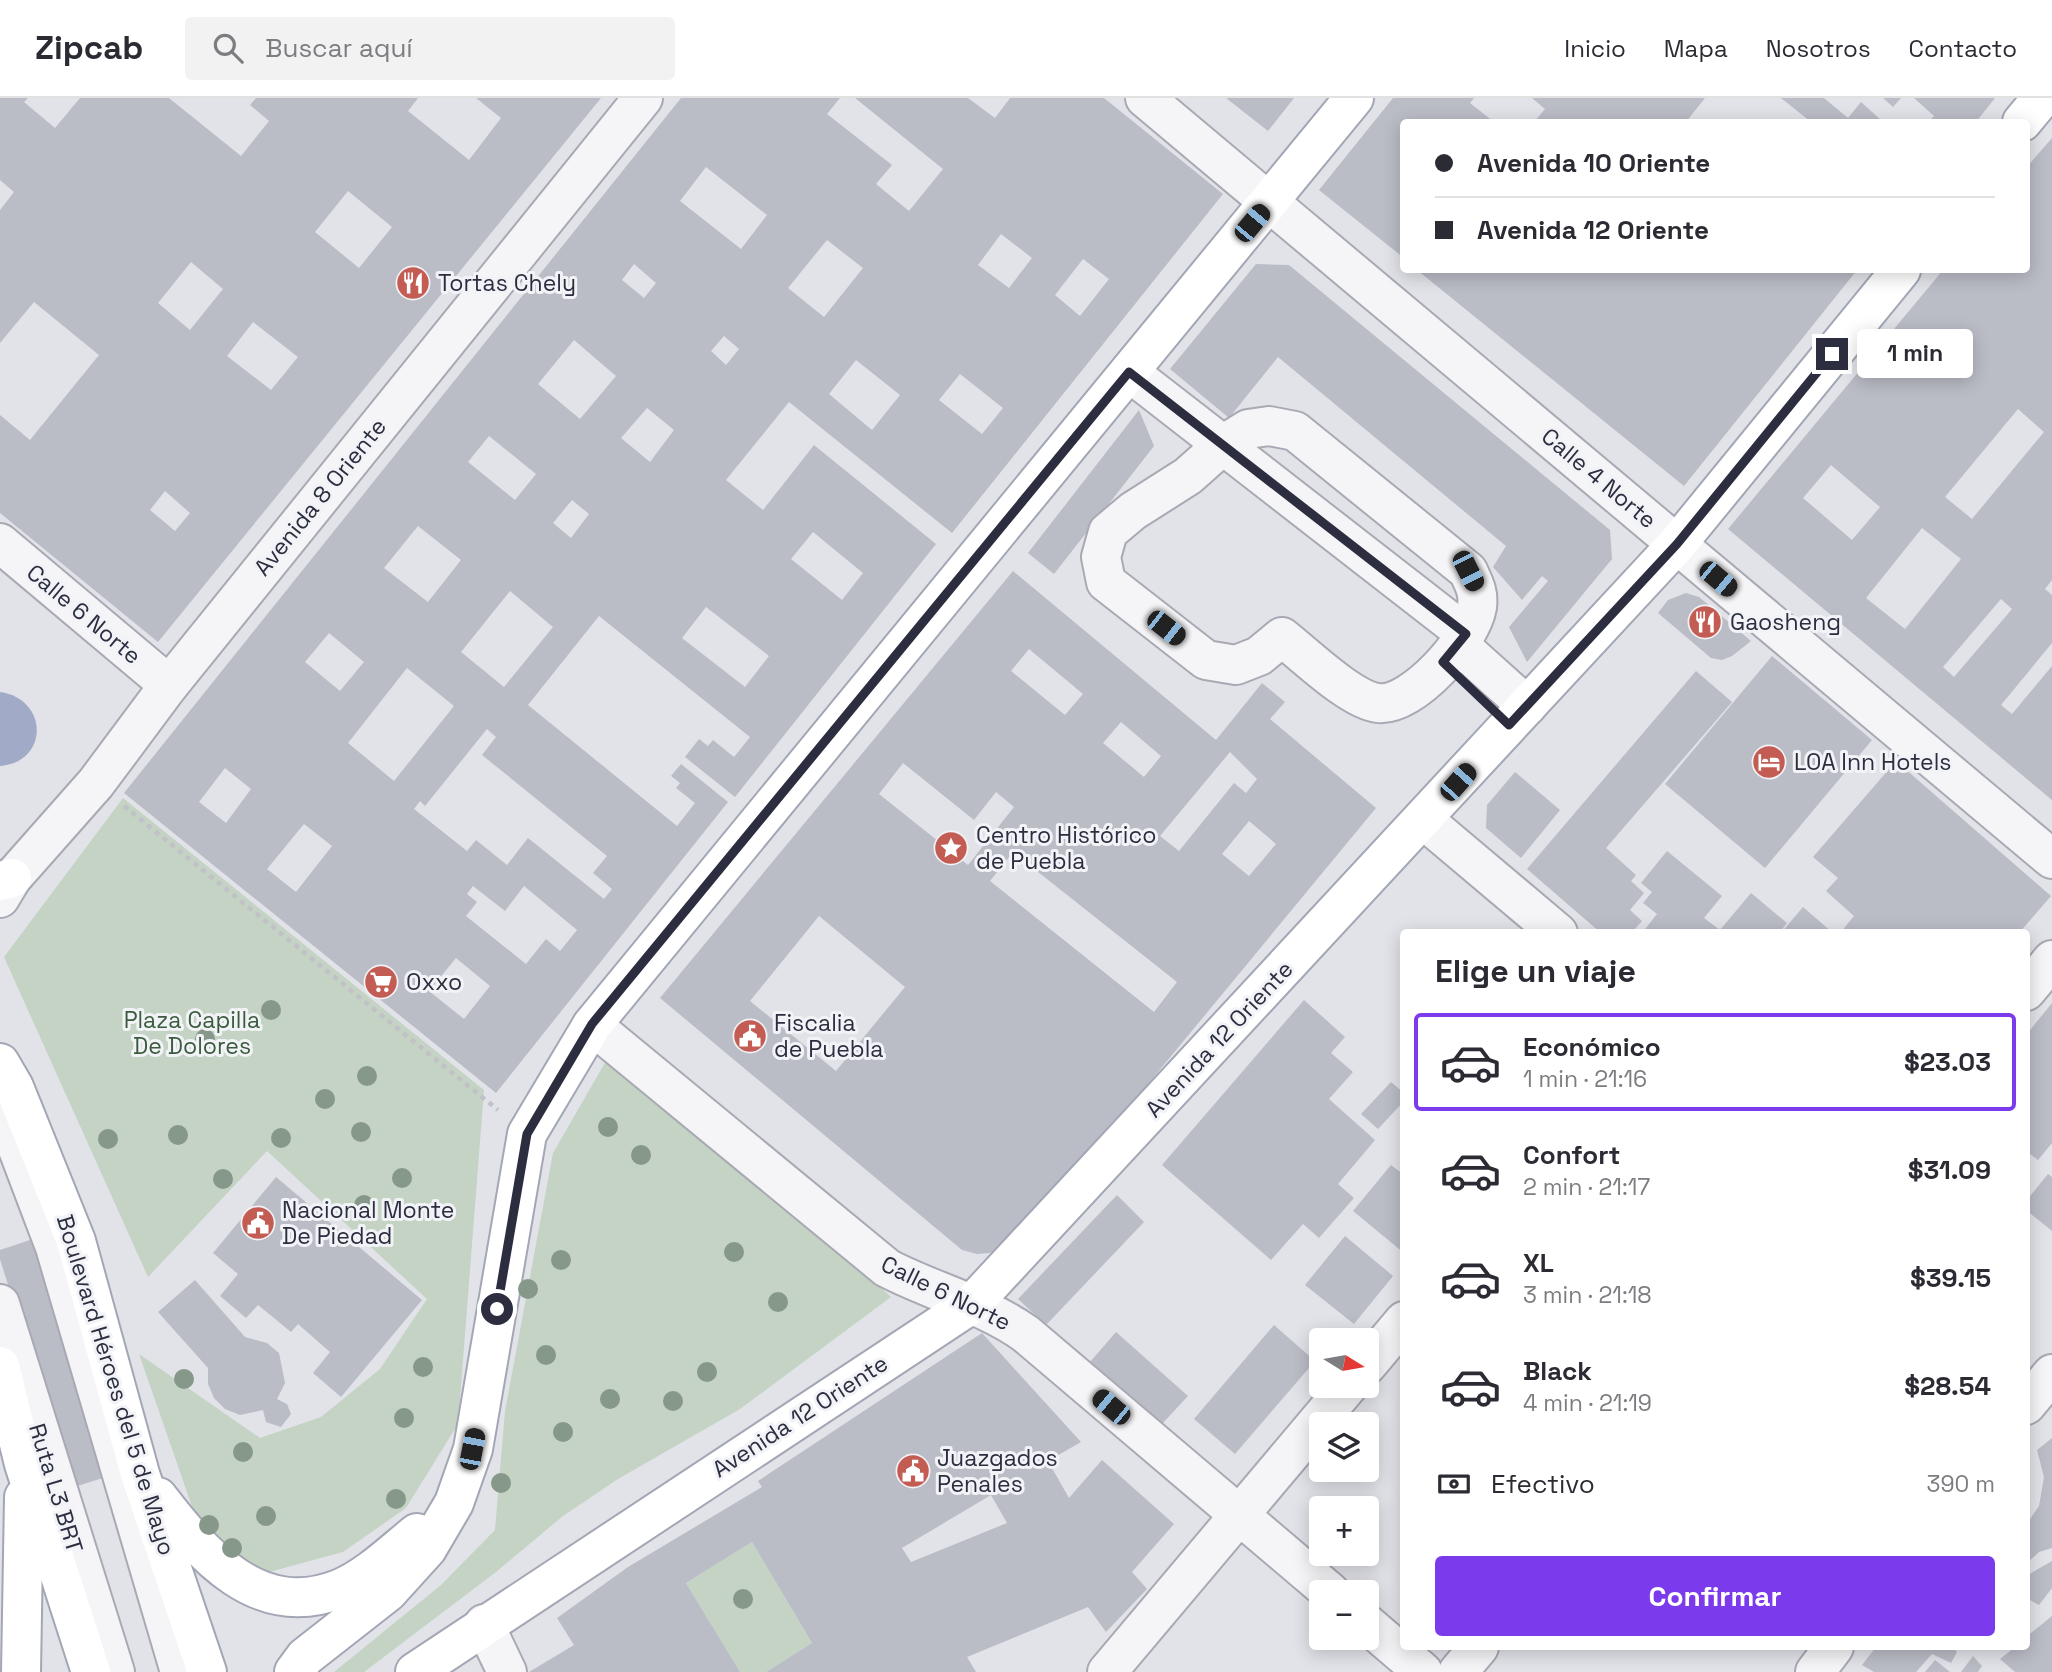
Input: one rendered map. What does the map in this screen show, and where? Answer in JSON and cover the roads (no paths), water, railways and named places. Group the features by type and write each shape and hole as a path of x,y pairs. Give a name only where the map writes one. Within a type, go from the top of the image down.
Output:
{"main road":[{"path":"294,1672 305,1657 388,1592 428,1549 454,1503 475,1438 527,1134 592,1024 1354,98"},
{"path":"2024,119 2042,98"},
{"name":"Avenida 12 Oriente","path":"415,1672 972,1304 1424,820 1677,544 1900,273"},
{"name":"Boulevard Héroes del 5 de Mayo","path":"0,1063 14,1087 76,1241 140,1474 206,1672"},
{"path":"0,1366 24,1464 91,1672"},
{"path":"21,1672 11,1587 24,1464"},
{"path":"140,1474 197,1547 240,1581 273,1595 301,1597 338,1589 368,1572 454,1503"}],"street":[{"name":"Avenida 8 Oriente","path":"3,881 96,783 169,685 643,98"},
{"name":"Calle 4 Norte","path":"1145,98 2052,859"},
{"path":"1122,380 1456,647 1518,715"},
{"path":"1269,426 1295,431 1468,571 1477,590 1477,609 1456,647 1418,689 1404,698 1381,704 1362,699 1282,637 1259,656 1236,666 1206,660 1106,582 1101,557 1108,532 1214,453 1248,429 1269,426"},
{"name":"Calle 6 Norte","path":"0,543 169,685"},
{"path":"1424,820 1553,929"},
{"path":"2030,986 2052,960"},
{"name":"Calle 6 Norte","path":"592,1024 887,1268 923,1287 1001,1316 1026,1334 1316,1580"},
{"path":"0,1102 55,1247 180,1672"},
{"name":"Ruta L3 BRT","path":"0,1304 114,1672"},
{"path":"1379,1350 1400,1326"},
{"path":"2030,1400 2052,1374"},
{"path":"1107,1672 1339,1398"},
{"path":"484,1624 508,1672"},
{"path":"1379,1634 1423,1672"},
{"path":"1458,1672 1476,1650"},
{"path":"1815,1672 1832,1650"}],"water":[{"path":"0,692 16,697 28,706 37,730 28,754 16,762 0,766"}],"place":[{"name":"Tortas Chely","path":"413,283"},
{"name":"Gaosheng","path":"1705,622"},
{"name":"LOA Inn Hotels","path":"1769,762"},
{"name":"Centro Histórico de Puebla","path":"951,848"},
{"name":"Oxxo","path":"381,982"},
{"name":"Fiscalia de Puebla","path":"750,1036"},
{"name":"Nacional Monte De Piedad","path":"258,1223"},
{"name":"Juazgados Penales","path":"913,1471"}],"park label":[{"name":"Plaza Capilla De Dolores","path":"192,1033"}]}
